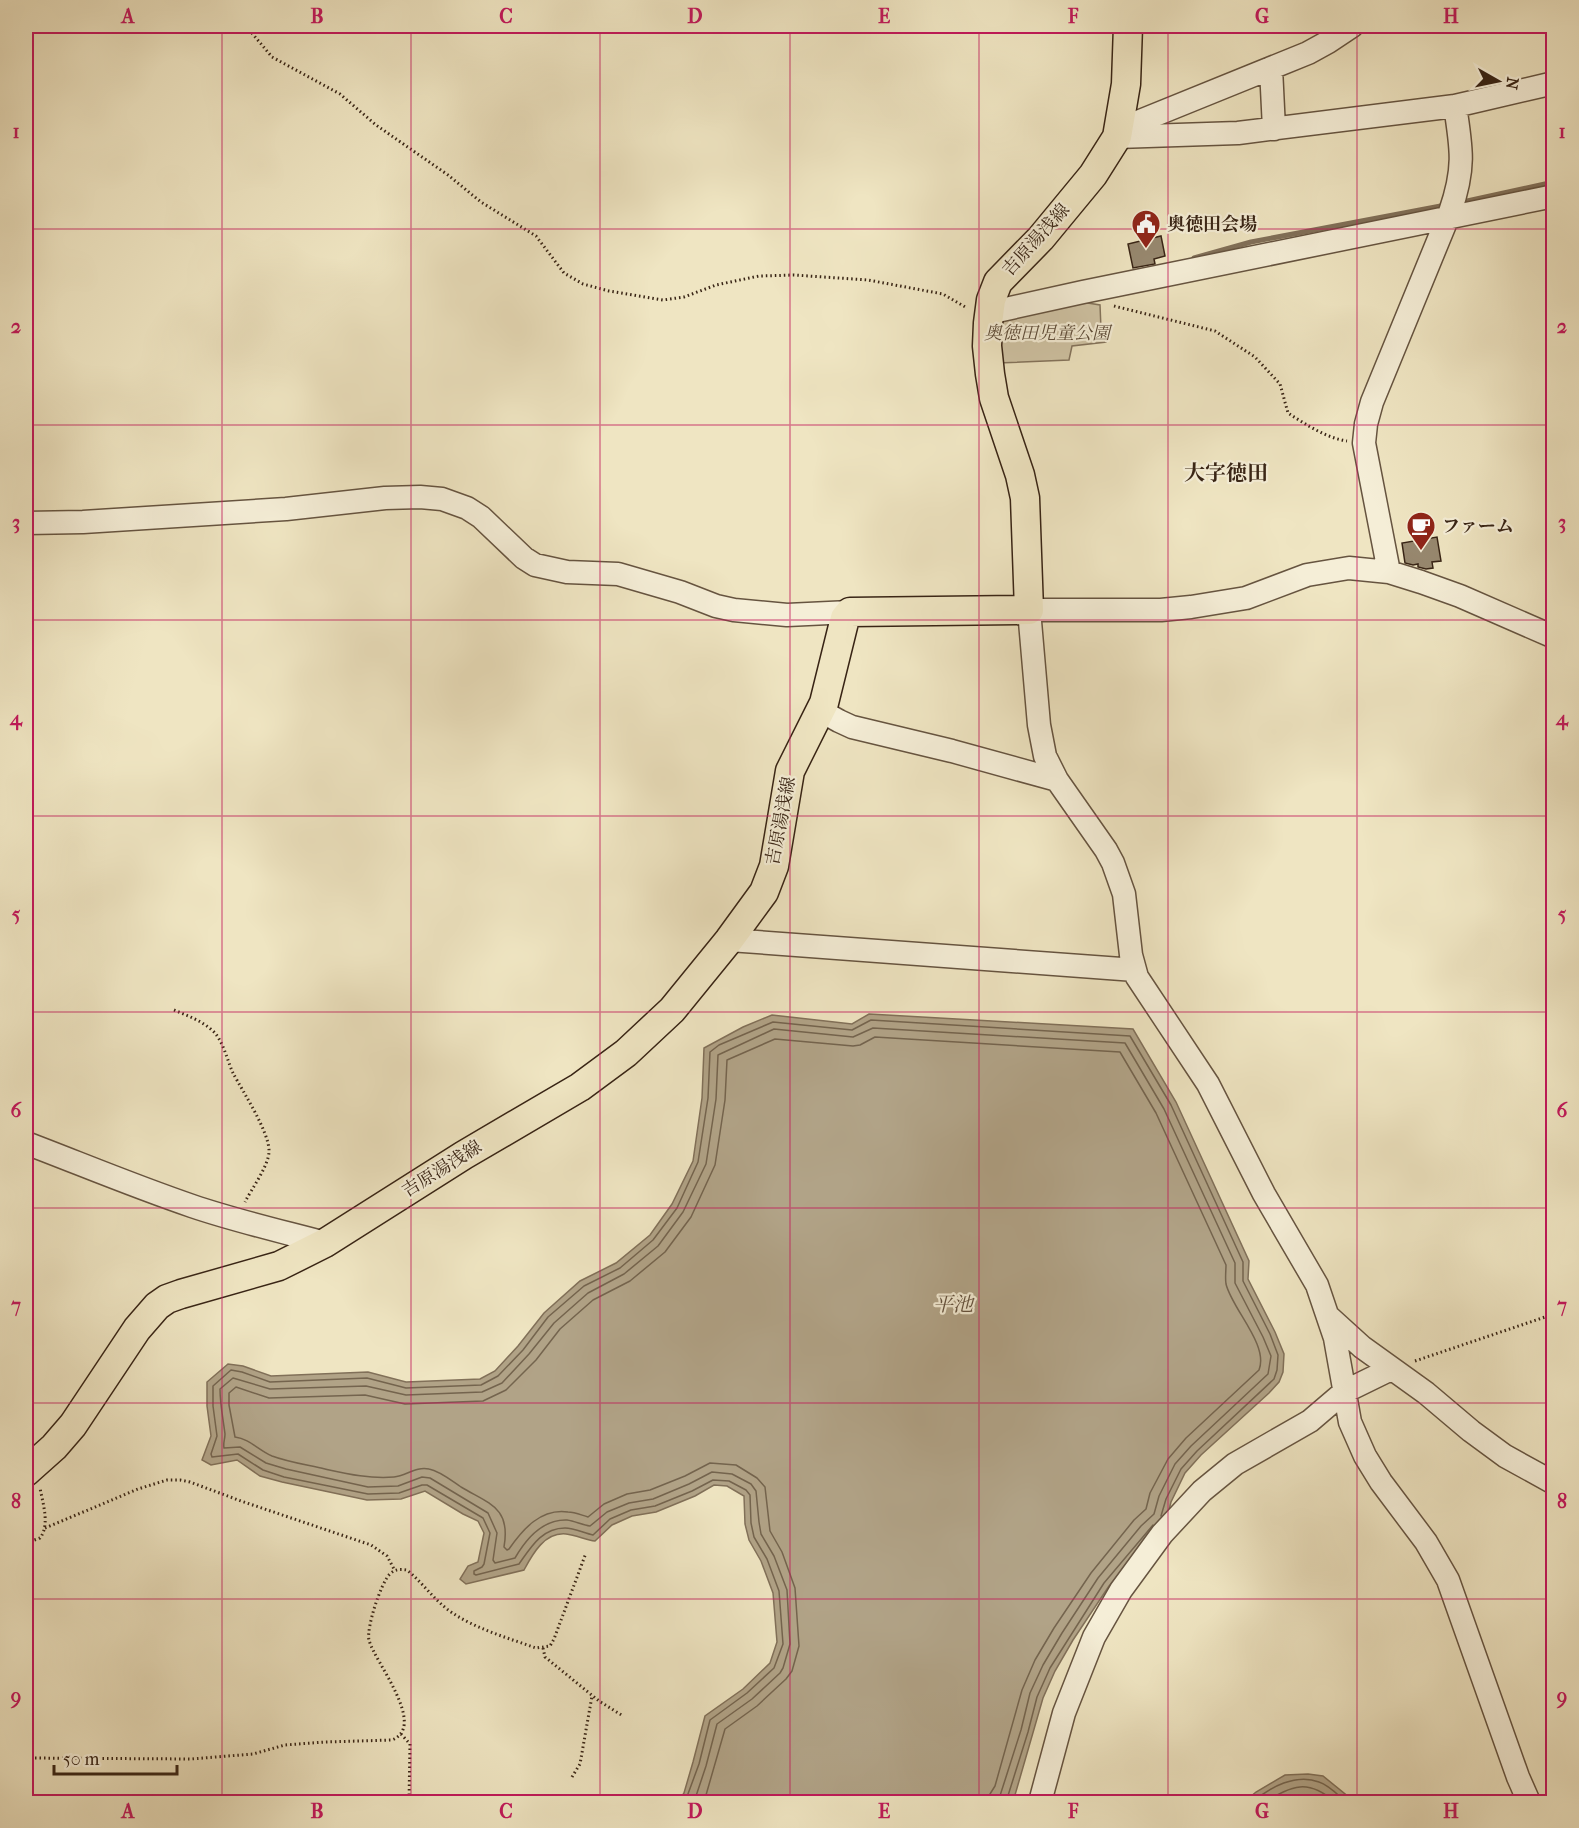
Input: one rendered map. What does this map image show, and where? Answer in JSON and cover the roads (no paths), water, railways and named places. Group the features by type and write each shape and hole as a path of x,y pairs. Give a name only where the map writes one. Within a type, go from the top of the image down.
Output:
{"main road":[{"name":"吉原湯浅線","path":"1029,610 1025,498 1020,475 994,398 990,374 988,318 993,290 998,282 1041,238 1093,175 1118,133 1126,84 1128,26"},
{"path":"850,612 1029,610"},
{"name":"吉原湯浅線","path":"29,1469 54,1447 73,1425 137,1329 157,1306 181,1294 279,1266 325,1243 464,1155 580,1087 626,1053 672,1010 757,903 768,882 774,866 790,771 821,711 845,618 850,612"}],"street":[{"path":"1118,133 1308,53 1352,26"},
{"path":"1271,68 1274,129"},
{"path":"1118,133 1238,133 1274,129 1455,106 1554,83"},
{"path":"1389,572 1364,443 1366,424 1372,402 1458,190 1461,147 1455,106"},
{"path":"988,318 1083,292 1554,196"},
{"path":"26,523 83,522 262,510 385,498 442,499 467,507 481,517 524,558 535,565 567,572 618,574 734,610 787,615 850,612"},
{"path":"1529,1803 1448,1580 1426,1542 1381,1482 1365,1456 1350,1422 1338,1351 1317,1285 1264,1194 1208,1084 1144,990 1131,955 1124,894 1113,863 1057,780 1045,756 1029,610 1161,610 1191,607 1246,598 1307,575 1349,568 1389,572 1460,596 1554,637"},
{"path":"821,711 838,722 852,727 962,753 1057,780"},
{"path":"729,940 1135,970"},
{"path":"26,1143 150,1191 237,1220 325,1243"},
{"path":"1329,1317 1471,1431 1505,1456 1554,1483"},
{"path":"1040,1803 1064,1713 1084,1660 1107,1613 1135,1569 1162,1534 1184,1509 1218,1478 1255,1452 1310,1421 1344,1392 1391,1369"}],"water":[{"name":"平池","path":"869,1014 1133,1029 1176,1102 1249,1261 1248,1279 1284,1354 1283,1372 1279,1382 1269,1393 1201,1455 1185,1473 1171,1502 1166,1522 1109,1586 1073,1640 1043,1698 1011,1802 678,1802 684,1793 705,1716 743,1689 770,1663 777,1642 773,1593 761,1561 749,1540 745,1524 744,1496 727,1486 714,1485 695,1496 656,1512 632,1516 612,1525 595,1541 566,1534 552,1536 540,1545 524,1570 466,1584 460,1579 468,1566 478,1562 484,1533 478,1521 425,1491 401,1499 367,1500 260,1476 237,1460 211,1465 202,1460 211,1436 207,1382 228,1364 243,1366 271,1376 368,1372 406,1382 480,1379 495,1371 544,1313 580,1281 616,1263 650,1235 672,1204 693,1161 702,1098 704,1048 743,1027 772,1015 852,1024"},
{"path":"1285,1775 1323,1776 1355,1802 1244,1802"}],"waterway":[{"path":"1458,203 1554,182"},
{"path":"1194,258 1251,242 1446,205"}],"place":[{"name":"奥徳田会場","path":"1146,250"},
{"name":"ファーム","path":"1421,552"}],"district":[{"name":"大字徳田","path":"1226,473"}],"park label":[{"name":"奥徳田児童公園","path":"1047,333"}]}
